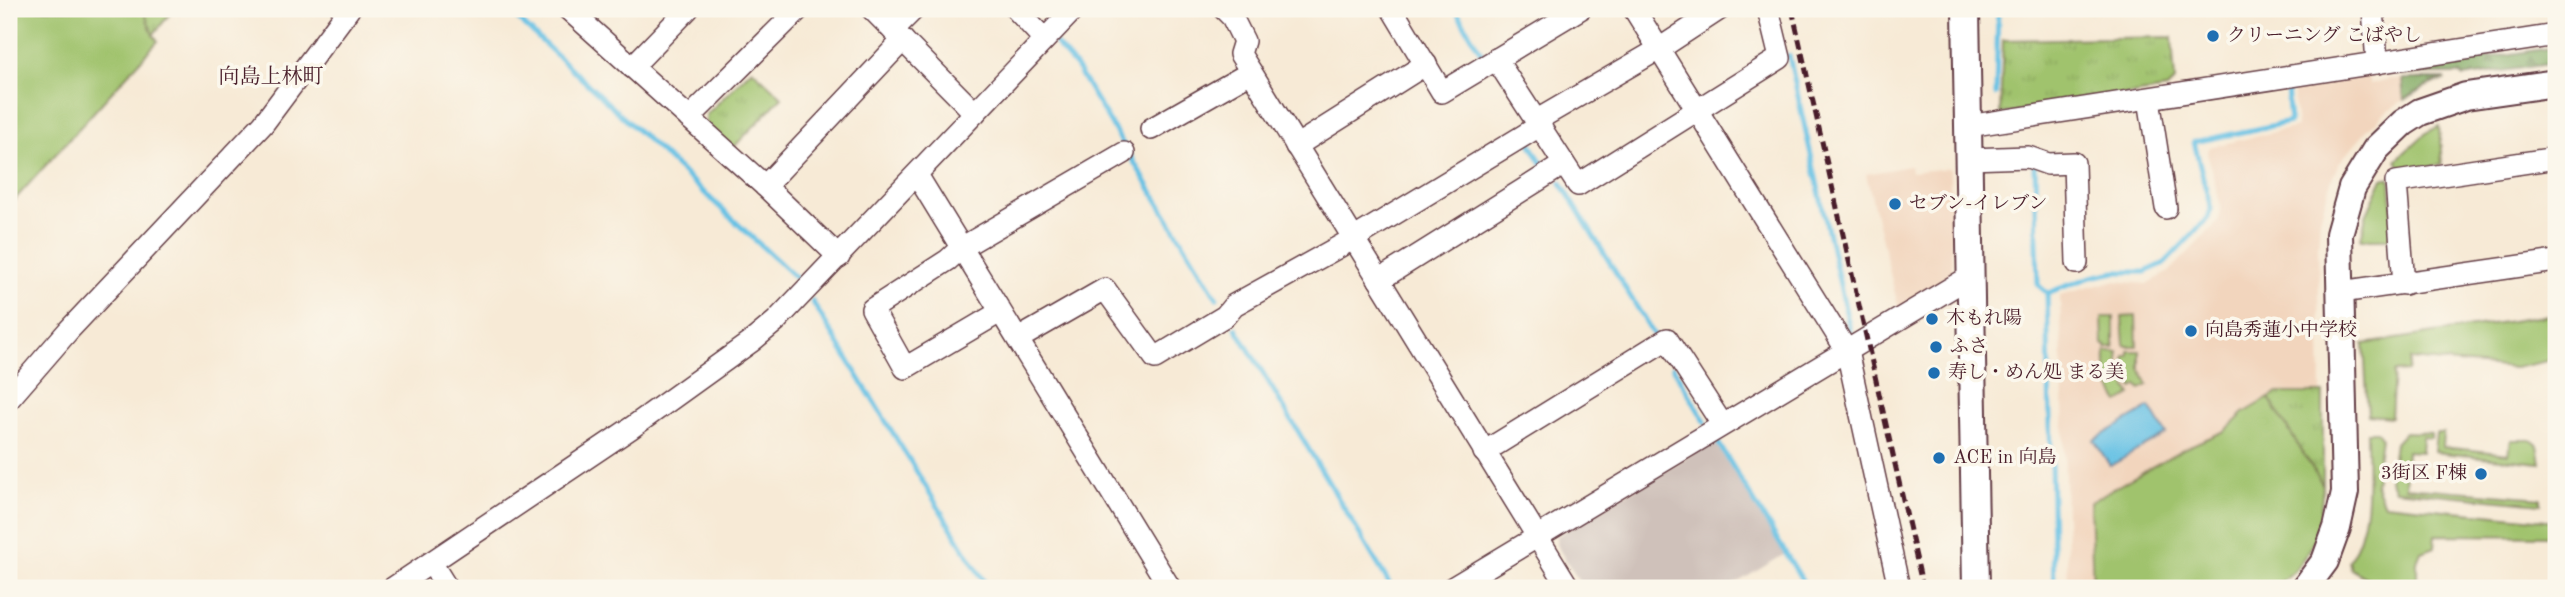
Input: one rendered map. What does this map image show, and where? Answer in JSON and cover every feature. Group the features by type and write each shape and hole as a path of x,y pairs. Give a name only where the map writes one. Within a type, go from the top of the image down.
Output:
{"street":[{"path":"9,400 68,331 263,124 349,9"},
{"path":"632,66 688,9"},
{"path":"689,118 799,9"},
{"path":"872,9 975,113"},
{"path":"765,186 898,35 914,9"},
{"path":"1016,9 1043,38"},
{"path":"393,588 631,428 776,321 1043,38 1074,9"},
{"path":"1392,9 1442,92 1580,9"},
{"path":"1634,9 1847,351 1899,588"},
{"path":"1018,339 1105,289 1155,359 1226,316 1234,305 1353,239 1539,125 1544,116 1720,9"},
{"path":"1496,60 1578,186 1780,58 1768,9"},
{"path":"1966,9 1976,588"},
{"path":"2374,9 2377,63"},
{"path":"1234,11 1244,41 1240,54 1569,588"},
{"path":"580,13 632,66 839,257"},
{"path":"1968,127 2556,35"},
{"path":"1296,146 1426,64"},
{"path":"1152,129 1251,72"},
{"path":"2305,588 2325,561 2337,528 2345,492 2339,234 2352,188 2388,136 2420,112 2466,96 2556,82"},
{"path":"2149,99 2166,208"},
{"path":"1000,312 905,368 872,309 948,260 961,248 1124,153"},
{"path":"1969,159 2028,157 2048,164 2074,163 2077,263"},
{"path":"2404,284 2396,182 2556,158"},
{"path":"1379,280 1564,164"},
{"path":"916,175 1170,588"},
{"path":"2341,292 2556,261"},
{"path":"1452,588 1971,276"},
{"path":"1484,452 1667,338 1722,424"},
{"path":"432,564 447,588"}],"shaded area":[{"name":"向島秀蓮小中学校","path":"2368,76 2370,84 2389,79 2446,79 2425,87 2388,110 2338,164 2329,187 2320,219 2318,245 2323,485 2319,528 2310,549 2294,571 2273,588 2068,588 2060,295 2113,281 2147,284 2169,272 2218,222 2221,207 2207,153 2210,147 2297,127 2293,88"},
{"path":"1910,166 1911,172 1950,168 1952,277 1899,310 1866,174"},
{"path":"1714,441 1785,554 1728,588 1583,588 1556,544 1557,536"}],"green space":[{"path":"9,9 143,9 158,41 9,206"},
{"path":"143,9 174,9 153,35"},
{"path":"2172,37 2175,81 2167,89 2000,114 2003,40"},
{"path":"2556,47 2556,63 2463,77 2460,74 2396,74 2396,72"},
{"path":"752,69 782,97 733,148 706,126 706,115"},
{"path":"2402,79 2446,79 2425,87 2404,100"},
{"path":"2439,126 2442,165 2402,171 2396,160 2425,134"},
{"path":"2383,178 2390,178 2394,239 2361,239 2366,215"},
{"path":"2556,314 2556,359 2515,368 2410,359 2408,371 2394,372 2391,417 2368,415 2364,344"},
{"path":"2136,316 2137,346 2126,346 2122,317"},
{"path":"2102,317 2114,317 2114,348 2106,348 2106,345 2103,345"},
{"path":"2129,351 2140,351 2140,368 2148,385 2140,389 2137,385 2133,388 2125,368 2125,356 2129,356"},
{"path":"2106,352 2118,352 2120,375 2131,395 2119,402 2108,379"},
{"path":"2278,393 2323,393 2323,485 2269,398"},
{"path":"2269,398 2323,485 2319,528 2310,549 2294,571 2273,588 2093,588 2090,502 2185,448 2225,431 2244,413"},
{"path":"2367,432 2377,432 2381,437 2375,484 2384,504 2556,521 2556,536 2435,535 2434,547 2421,552 2417,562 2417,588 2384,588 2351,569 2349,561 2357,546 2365,515 2368,482"},
{"path":"2405,432 2431,433 2431,438 2422,437 2421,452 2407,451 2405,487 2541,498 2541,504 2395,490 2390,480 2395,443"},
{"path":"2436,433 2443,433 2442,447 2509,454 2511,440 2531,440 2538,445 2541,463 2434,452"}],"water":[{"path":"2150,407 2166,434 2110,466 2094,440"}],"waterway":[{"path":"507,9 797,279"},
{"path":"1455,9 1485,59"},
{"path":"1996,94 1998,9"},
{"path":"1056,44 1076,67 1217,298"},
{"path":"1789,56 1850,330"},
{"path":"2054,588 2047,293 2091,277 2115,272 2145,272 2165,263 2208,218 2211,209 2194,142 2290,122 2287,87"},
{"path":"1530,143 1543,165"},
{"path":"2035,166 2038,285 2047,293"},
{"path":"1561,183 1654,335"},
{"path":"812,301 988,588"},
{"path":"1236,328 1392,588"},
{"path":"1673,367 1705,422"},
{"path":"1719,444 1807,588"}],"railway":[{"path":"1792,9 1923,588"}],"place":[{"name":"クリーニング こばやし","path":"2213,36"},
{"name":"セブン-イレブン","path":"1895,204"},
{"name":"木もれ陽","path":"1932,319"},
{"name":"向島秀蓮小中学校","path":"2191,331"},
{"name":"ふさ","path":"1936,347"},
{"name":"寿し・めん処 まる美","path":"1934,373"},
{"name":"ACE in 向島","path":"1939,458"},
{"name":"3街区 F棟","path":"2481,474"}],"district":[{"name":"向島上林町","path":"271,77"}]}
